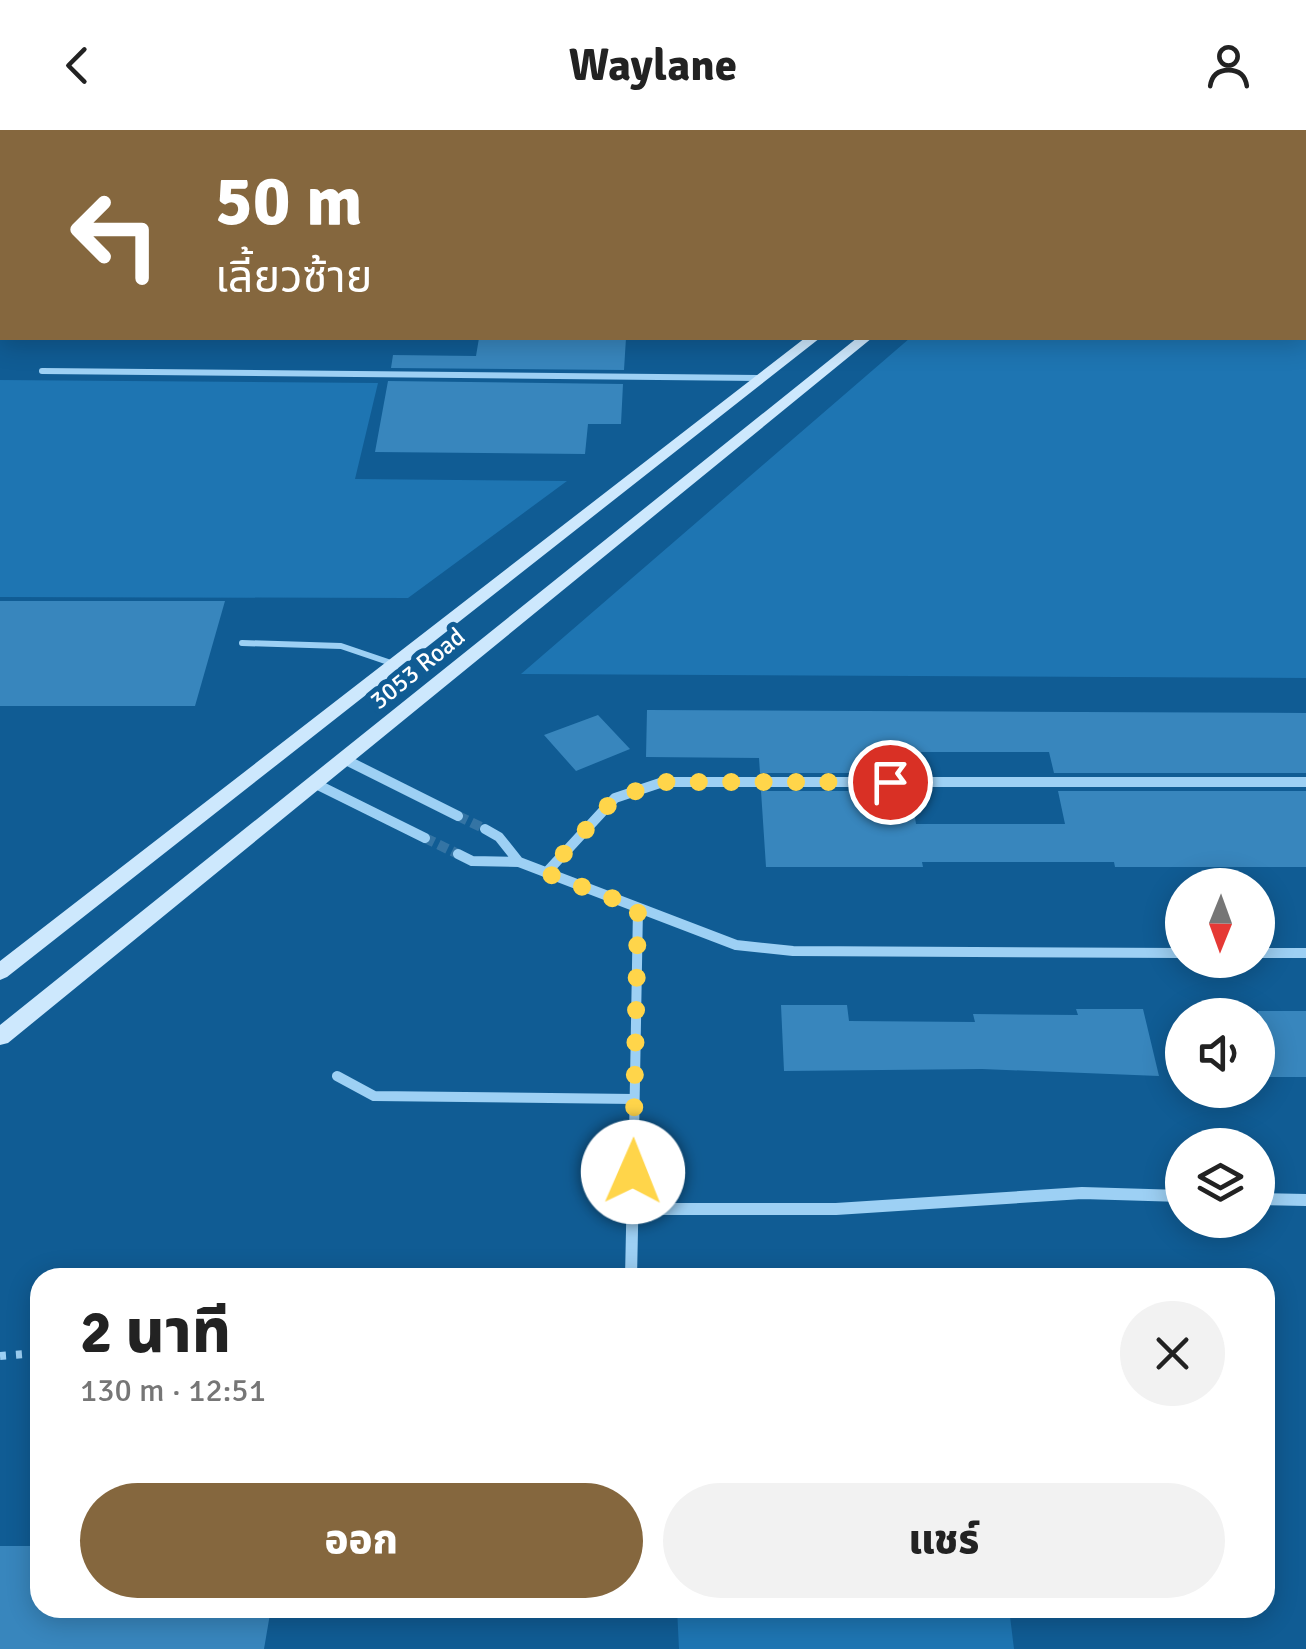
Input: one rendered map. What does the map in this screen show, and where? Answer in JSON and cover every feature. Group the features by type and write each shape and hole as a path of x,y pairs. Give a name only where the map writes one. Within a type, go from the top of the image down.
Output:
{"main road":[{"name":"3053 Road","path":"0,972 809,340"},
{"name":"3053 Road","path":"0,1037 863,340"}],"street":[{"path":"42,371 759,378"},
{"path":"344,759 458,816"},
{"path":"546,873 615,798 663,782 1306,782"},
{"path":"314,783 425,838"},
{"path":"485,829 499,836 519,862"},
{"path":"458,854 472,861 519,862 736,945 793,951 1165,952"},
{"path":"631,1268 638,908"},
{"path":"1275,953 1306,953"},
{"path":"337,1076 374,1096 634,1099"},
{"path":"632,1208 836,1208 1082,1193 1165,1195"},
{"path":"1275,1199 1306,1200"}],"lane":[{"path":"242,643 341,646 394,664"}],"path":[{"path":"0,1356 30,1354"}],"shaded area":[{"path":"908,340 1306,340 1306,678 521,674"},
{"path":"0,380 378,383 355,479 567,481 408,598 0,597"},
{"path":"677,1618 1010,1618 1014,1649 679,1649"}],"building":[{"path":"479,340 626,340 624,370 391,368 393,355 476,356"},
{"path":"388,381 623,384 621,424 588,424 585,454 375,452"},
{"path":"0,601 225,601 195,706 0,706"},
{"path":"647,710 1306,713 1306,773 1054,773 1049,752 905,752 908,773 760,773 759,758 646,757"},
{"path":"598,715 630,749 576,771 544,735"},
{"path":"761,791 911,791 916,824 1065,824 1058,791 1306,791 1306,867 922,862 923,867 766,867"},
{"path":"781,1005 847,1005 849,1021 975,1022 973,1014 1078,1015 1076,1009 1143,1009 1159,1076 982,1069 784,1071"},
{"path":"1275,1011 1306,1011 1306,1077 1275,1077"},
{"path":"0,1546 30,1546 30,1618 269,1618 264,1649 0,1649"}],"tunnel":[{"path":"458,816 485,829"},
{"path":"425,838 458,854"}],"route":[{"path":"633,1172 638,908 546,873 615,798 663,782 890,782"}]}
